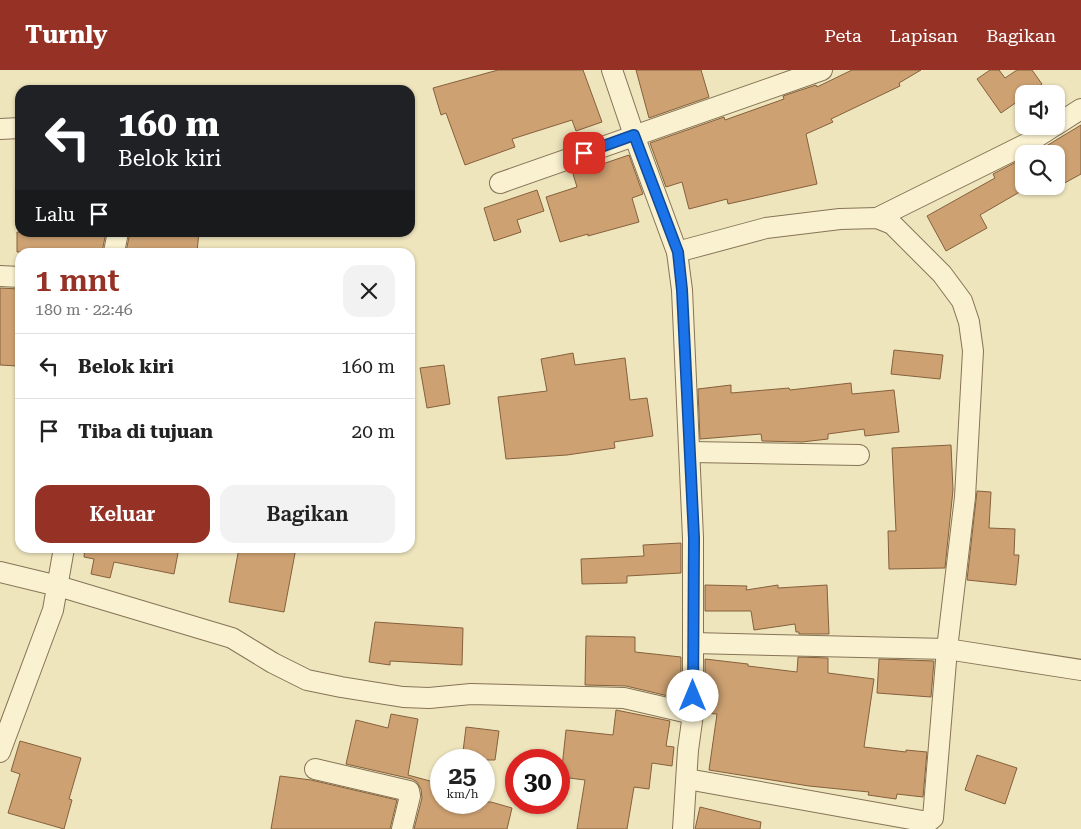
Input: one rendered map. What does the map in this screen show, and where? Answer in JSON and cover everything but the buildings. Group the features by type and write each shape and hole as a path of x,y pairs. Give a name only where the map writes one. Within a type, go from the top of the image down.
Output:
{"street":[{"path":"612,70 678,252 682,290 686,338 694,538 693,714 688,750 683,829"},
{"path":"500,183 822,70"},
{"path":"1065,119 1081,109"},
{"path":"0,129 15,128"},
{"path":"877,218 1026,144 1040,135"},
{"path":"678,252 766,228 840,219 877,218 892,224 942,274 962,301 969,322 973,351 964,497 947,649 933,818 931,821 687,779"},
{"path":"0,276 15,278"},
{"path":"690,452 859,455"},
{"path":"0,752 53,610 63,553"},
{"path":"0,572 58,586 232,638 273,663 307,680 341,687 403,697 429,698 471,694 624,698 693,714"},
{"path":"693,643 947,649 1081,670"},
{"path":"315,769 409,791 410,796 402,829"}],"route":[{"path":"584,153 634,135 678,252 686,338 694,538 692,581 693,696"}]}
